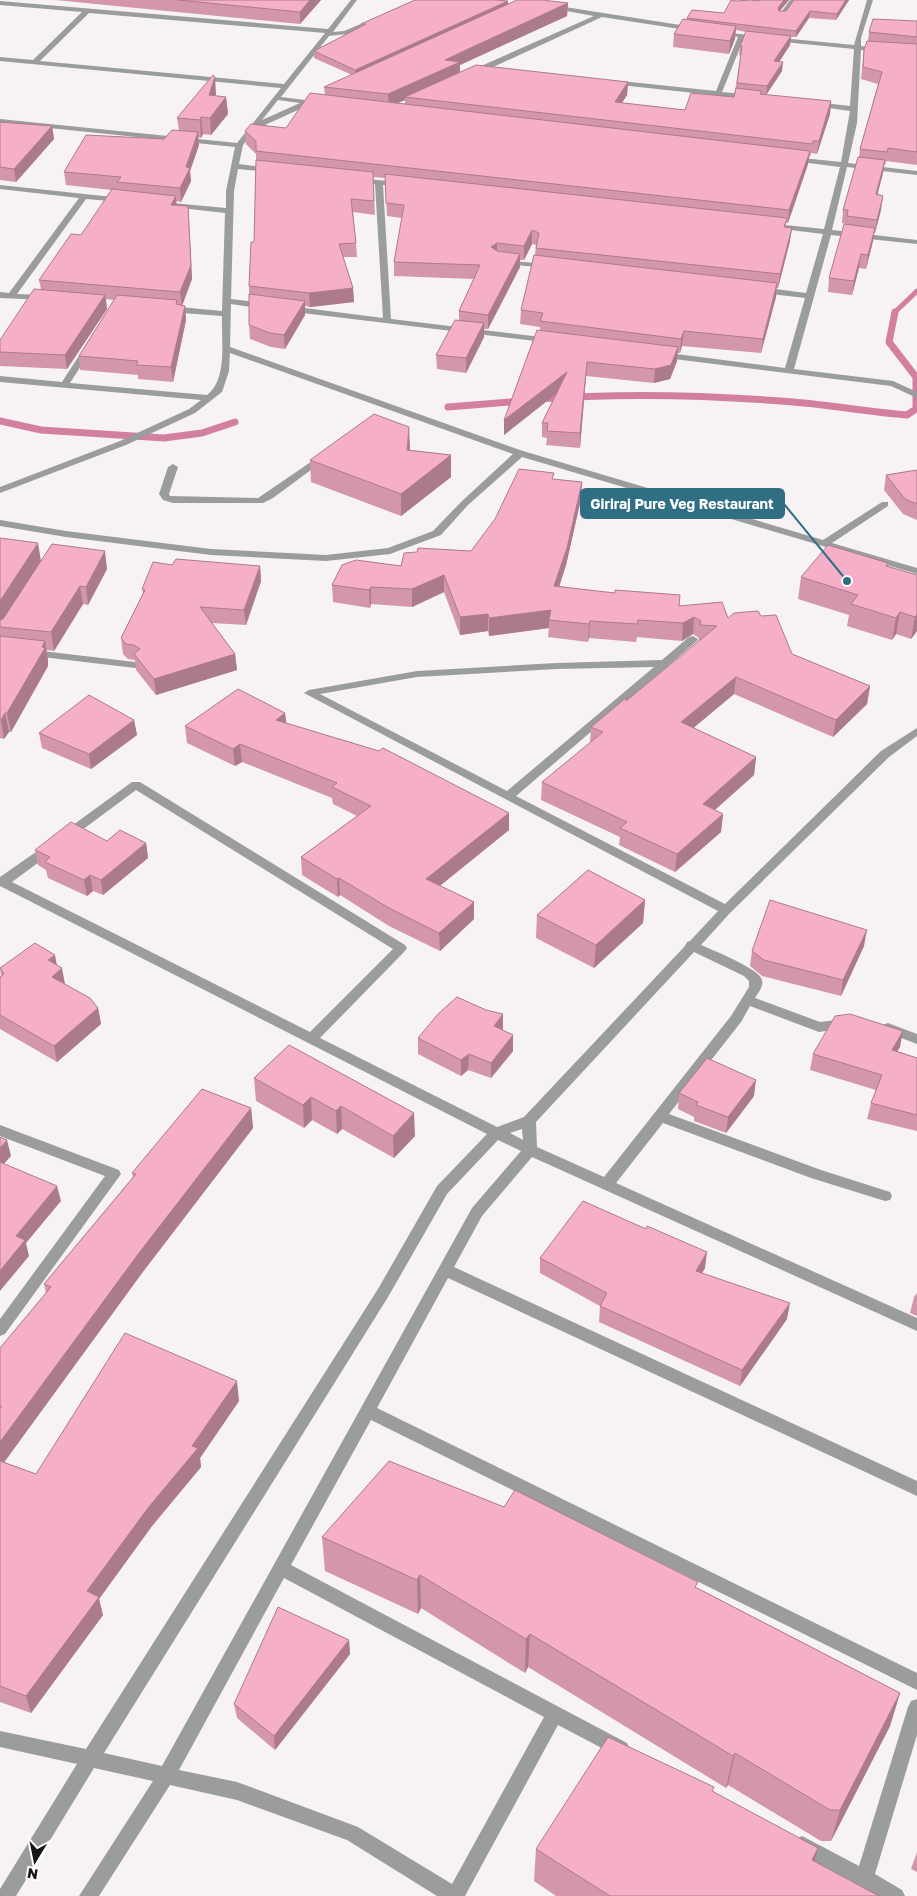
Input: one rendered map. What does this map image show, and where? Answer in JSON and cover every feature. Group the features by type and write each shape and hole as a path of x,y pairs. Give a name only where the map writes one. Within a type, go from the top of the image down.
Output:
{"street":[{"path":"0,490 150,431 192,411 217,392 225,371 230,191 239,144 354,0"},
{"path":"782,15 793,0"},
{"path":"789,371 828,232 854,123 858,38 870,0"},
{"path":"0,3 29,3 345,33 387,14"},
{"path":"546,6 599,16 704,30"},
{"path":"34,62 88,10"},
{"path":"467,76 599,16"},
{"path":"714,32 887,51"},
{"path":"718,94 742,35"},
{"path":"0,59 286,86"},
{"path":"484,68 504,70"},
{"path":"601,81 757,98"},
{"path":"252,128 326,94"},
{"path":"276,98 326,104"},
{"path":"806,103 854,109"},
{"path":"0,121 239,144"},
{"path":"784,158 917,173"},
{"path":"235,166 283,172"},
{"path":"350,179 408,185"},
{"path":"379,182 387,321"},
{"path":"0,187 133,201"},
{"path":"11,296 84,196"},
{"path":"162,204 229,211"},
{"path":"769,225 917,242"},
{"path":"498,261 556,267"},
{"path":"751,289 810,296"},
{"path":"0,295 59,300"},
{"path":"227,301 554,342"},
{"path":"162,308 226,314"},
{"path":"64,385 96,337"},
{"path":"226,349 386,410 520,453 917,571"},
{"path":"652,354 893,384 917,395"},
{"path":"0,379 209,398"},
{"path":"173,467 164,494 166,498 173,500 260,501 270,496 334,449"},
{"path":"0,523 63,538 211,552 326,558 390,551 437,533 465,503 520,453"},
{"path":"825,543 884,504"},
{"path":"508,796 693,639"},
{"path":"0,649 134,665"},
{"path":"665,663 556,666 417,674 310,693 726,910"},
{"path":"6,1896 383,1293 442,1190 496,1133 530,1121 691,945 885,754 917,731"},
{"path":"311,1039 401,948 136,785 1,882 530,1150 917,1325"},
{"path":"607,1184 736,1019 756,987 756,980 748,973 691,945"},
{"path":"747,1000 819,1027 857,1022"},
{"path":"876,1024 917,1039"},
{"path":"659,1116 816,1174 885,1196"},
{"path":"88,1896 166,1776 477,1212 530,1150 530,1121"},
{"path":"0,1130 114,1174 0,1330"},
{"path":"446,1270 917,1489"},
{"path":"368,1411 917,1682"},
{"path":"281,1568 632,1755"},
{"path":"864,1879 917,1707"},
{"path":"0,1739 237,1791 352,1833 454,1896 555,1714"},
{"path":"787,1838 896,1896"}],"building":[{"path":"178,0 310,0 300,12"},
{"path":"415,0 508,1 355,70 314,51 366,24 361,24"},
{"path":"517,0 568,3 445,60 460,62 388,94 324,87"},
{"path":"731,0 784,0 778,8 779,11 786,11 794,0 846,0 837,14 810,11 796,31 687,18 692,10 724,13"},
{"path":"683,19 736,26 730,41 674,34"},
{"path":"873,19 917,21 917,37 869,32"},
{"path":"746,31 791,36 774,61 783,62 767,86 737,83 742,46 740,46"},
{"path":"867,41 917,44 917,152 888,148 887,152 860,149 882,72 863,67 864,50"},
{"path":"476,65 628,82 615,102 685,110 691,93 734,97 736,88 762,91 760,94 831,101 819,141 813,141 812,144 405,97"},
{"path":"213,75 215,77 209,95 226,97 210,118 201,117 200,120 177,118"},
{"path":"310,93 810,151 789,210 256,151 256,141 245,131 251,124 286,128"},
{"path":"0,122 52,126 14,169 0,167"},
{"path":"172,130 198,132 186,167 190,168 180,188 117,182 121,177 64,172 86,135 164,139"},
{"path":"858,157 885,160 876,194 883,196 877,220 847,216 848,210 843,210"},
{"path":"256,160 373,172 374,201 351,199 356,243 339,244 353,288 309,293 249,286 251,242 254,242"},
{"path":"385,174 787,218 784,227 792,228 780,274 536,248 539,233 532,230 524,246 497,243 491,247 497,251 520,254 488,315 459,311 480,265 394,262 404,205 386,203"},
{"path":"112,189 176,196 171,205 188,206 191,265 180,292 39,280 71,234 81,235"},
{"path":"844,224 875,228 868,255 861,254 854,281 829,278"},
{"path":"534,255 777,283 763,339 684,331 681,339 540,321 543,313 521,310"},
{"path":"34,289 105,295 65,355 0,352 0,340"},
{"path":"249,294 305,301 284,335 270,333 249,325"},
{"path":"117,295 177,300 176,304 185,306 171,367 136,365 138,361 79,356"},
{"path":"455,320 484,323 466,358 436,355"},
{"path":"537,330 678,347 671,365 655,369 587,362 580,433 547,431 548,423 542,423 567,372 504,420"},
{"path":"374,414 409,427 407,450 451,455 401,494 310,460"},
{"path":"519,469 554,473 552,479 582,482 567,548 554,586 615,593 615,590 680,595 679,606 722,602 728,618 734,613 758,611 761,616 776,615 792,654 870,686 836,720 736,677 681,722 756,757 703,804 723,814 677,854 620,828 627,822 542,782 603,732 591,727 627,697 626,701 717,626 700,625 701,621 694,617 683,623 638,620 637,624 590,621 589,624 549,620 551,610 489,618 488,614 460,617 444,575 412,589 371,587 369,590 332,585 342,565 356,560 401,566 404,553 417,552 418,548 471,551 495,519"},
{"path":"917,470 917,504 905,499 886,475"},
{"path":"0,538 38,543 0,601"},
{"path":"52,544 105,551 86,587 80,586 51,632 0,627 0,620 3,619"},
{"path":"828,545 888,563 886,566 917,575 917,614 915,617 900,612 896,618 851,604 858,595 801,577"},
{"path":"176,559 260,566 244,610 200,607 235,654 154,679 134,654 140,649 134,645 126,644 121,638 145,590 142,589 153,562 172,565"},
{"path":"0,636 45,641 42,647 45,648 1,720 0,720"},
{"path":"238,689 285,713 276,720 379,751 383,748 509,813 426,879 474,902 439,933 389,908 301,857 371,806 332,787 337,783 240,744 233,749 185,726"},
{"path":"89,695 134,720 89,754 39,733"},
{"path":"71,822 107,841 120,830 146,843 101,880 90,875 84,880 45,862 50,857 35,850"},
{"path":"588,870 645,900 596,945 537,915"},
{"path":"770,900 867,930 843,980 764,960 752,951"},
{"path":"35,943 55,955 48,960 62,968 52,977 90,998 98,1008 54,1046 0,1015 0,977 4,974 0,968"},
{"path":"457,997 486,1010 503,1014 494,1026 513,1035 491,1063 469,1054 461,1060 418,1038 438,1014"},
{"path":"850,1014 903,1031 892,1050 917,1058 917,1115 871,1103 882,1075 813,1054 835,1016"},
{"path":"289,1045 414,1113 393,1136 341,1106 336,1111 311,1097 303,1105 254,1078"},
{"path":"707,1058 756,1080 728,1117 696,1105 698,1102 679,1093"},
{"path":"202,1089 251,1108 139,1253 0,1442 0,1348 51,1287 44,1284 136,1174 132,1173"},
{"path":"0,1137 7,1140 0,1148"},
{"path":"0,1162 57,1186 16,1236 25,1240 0,1271"},
{"path":"583,1201 646,1229 647,1226 707,1252 696,1271 790,1303 742,1370 600,1306 607,1293 540,1258"},
{"path":"125,1333 237,1381 192,1446 198,1448 148,1508 87,1591 99,1597 26,1696 0,1686 0,1461 36,1474"},
{"path":"389,1461 504,1507 515,1490 698,1582 695,1587 900,1693 840,1810 830,1810 735,1753 733,1756 530,1634 526,1639 420,1575 417,1580 322,1537"},
{"path":"278,1607 349,1640 274,1736 234,1704"},
{"path":"608,1737 714,1787 712,1791 818,1848 812,1860 879,1896 610,1896 536,1849"}],"waterway":[{"path":"895,312 917,291"},
{"path":"538,399 634,395 729,398 807,403 907,415 916,409 916,377 889,342 895,312"},
{"path":"448,407 523,401"},
{"path":"0,421 41,430 164,438 202,433 235,422"}],"place":[{"name":"Giriraj Pure Veg Restaurant","path":"847,581"}]}
